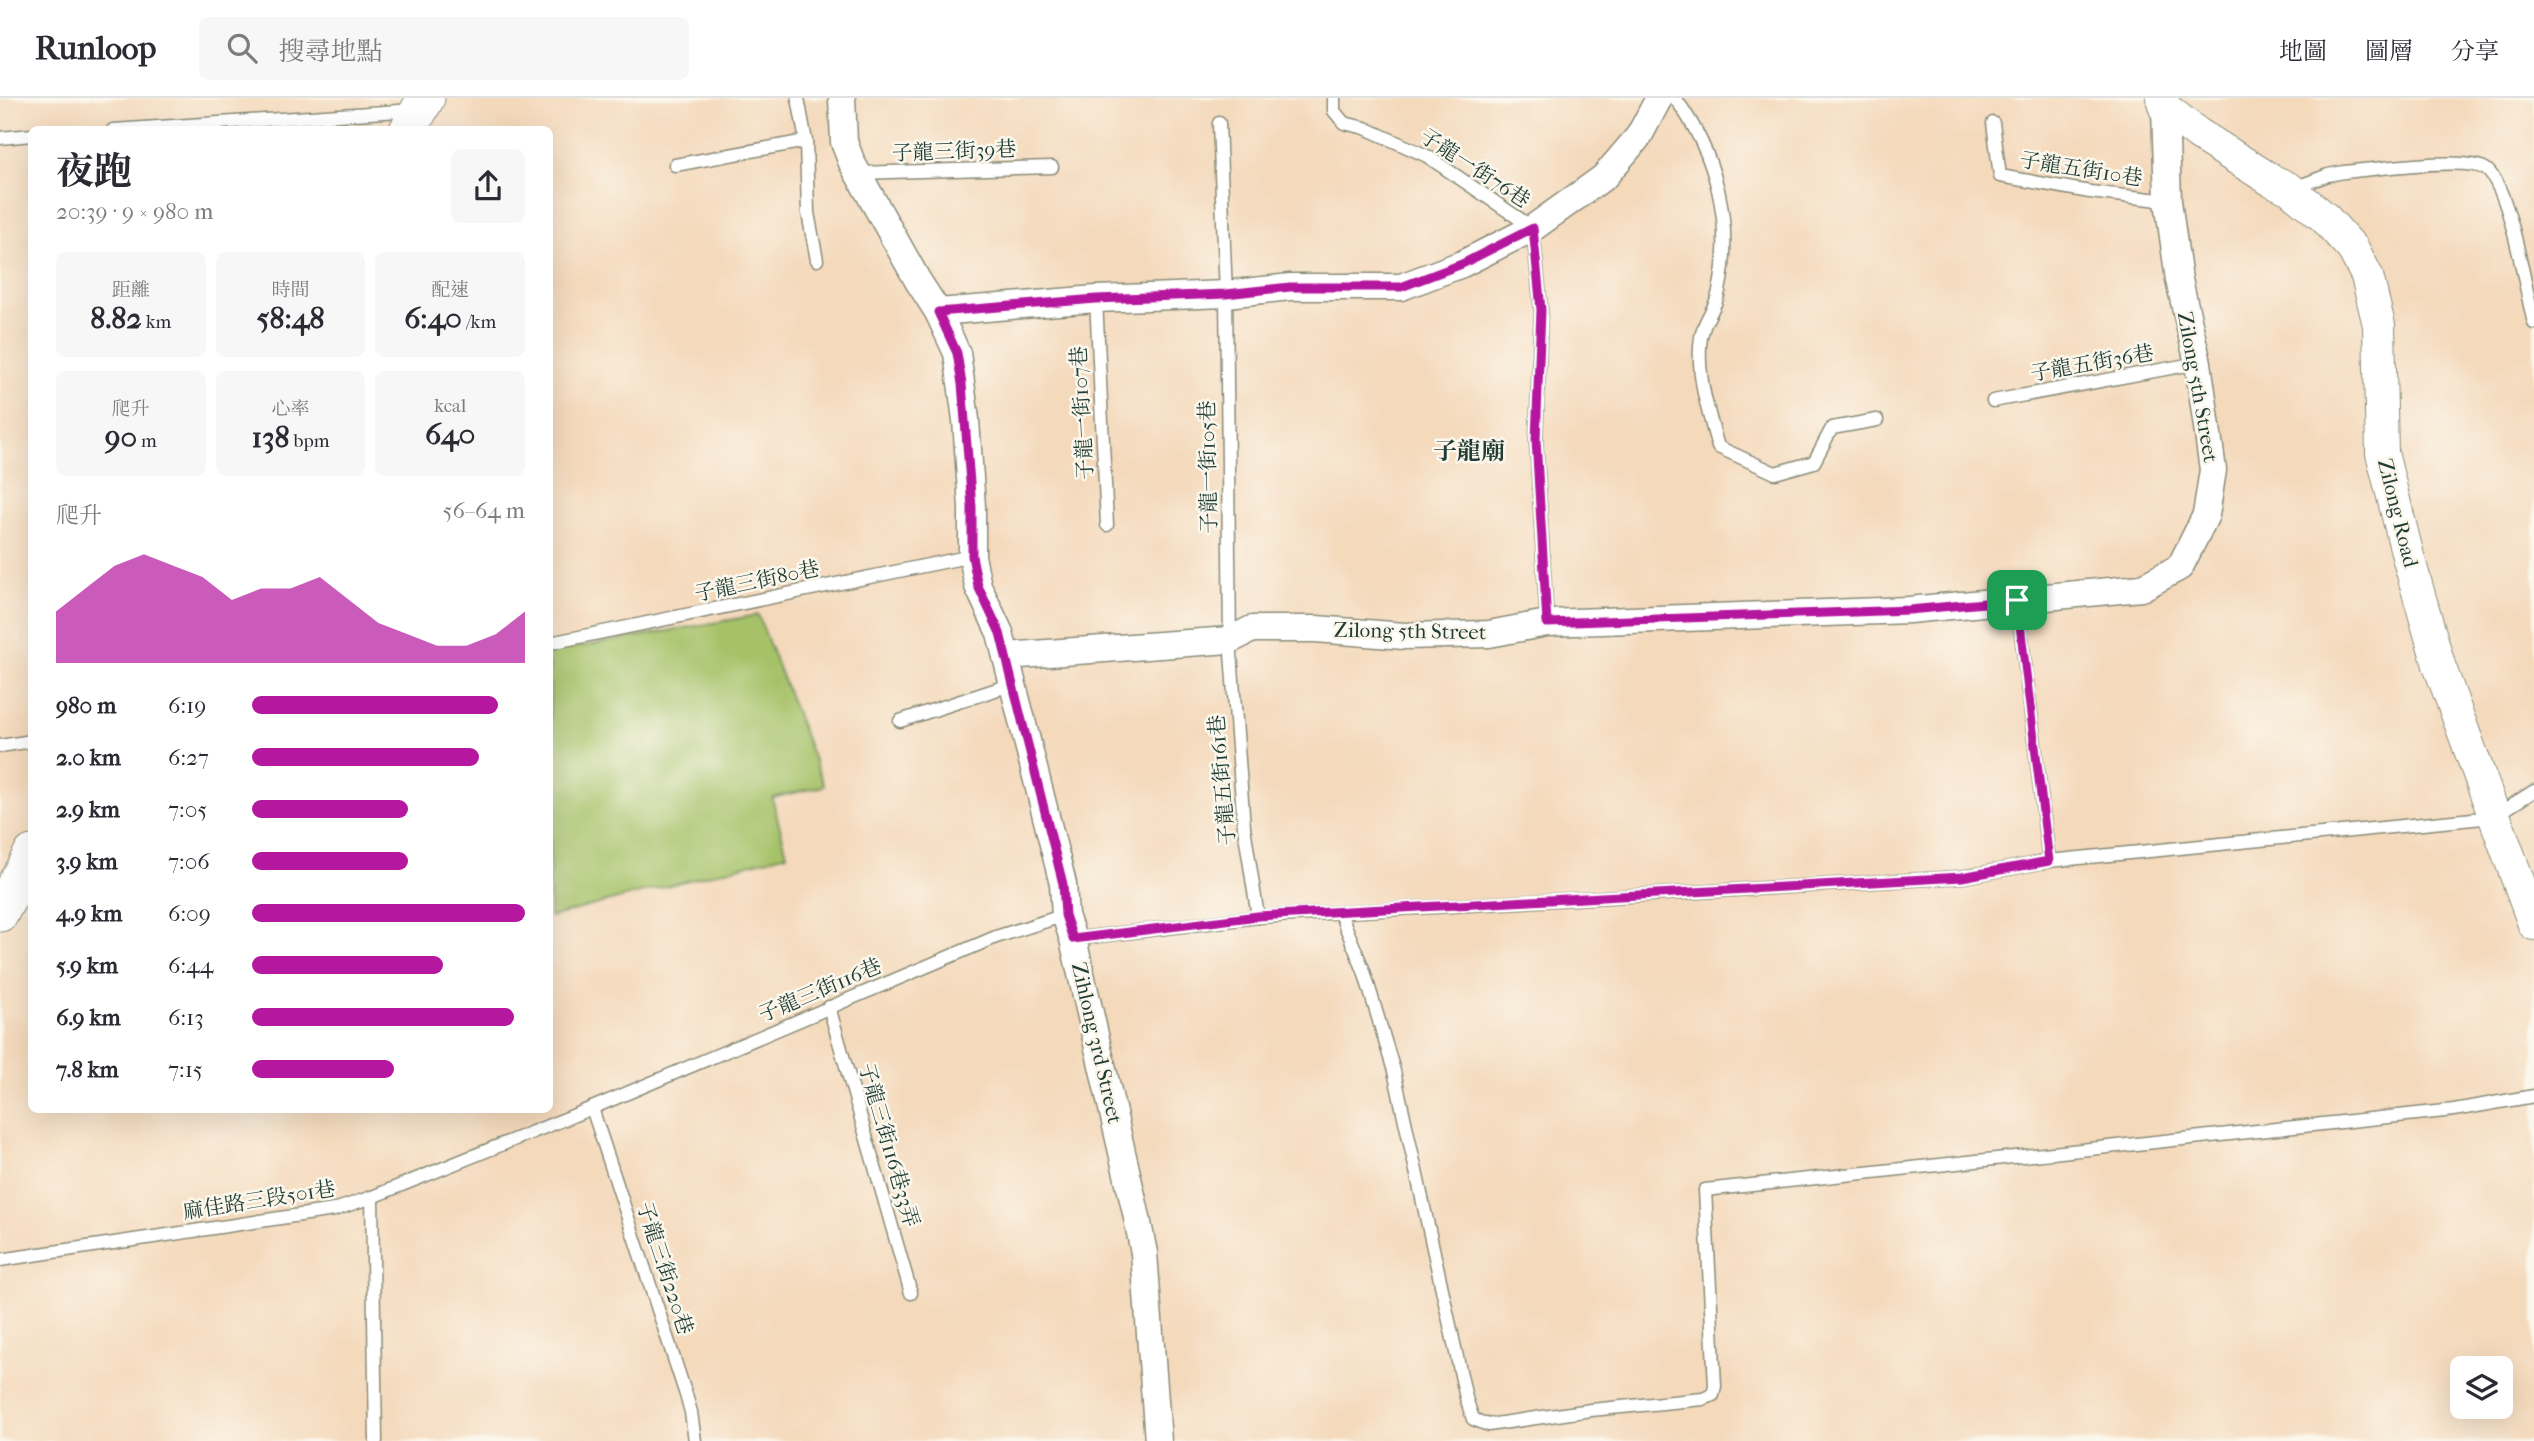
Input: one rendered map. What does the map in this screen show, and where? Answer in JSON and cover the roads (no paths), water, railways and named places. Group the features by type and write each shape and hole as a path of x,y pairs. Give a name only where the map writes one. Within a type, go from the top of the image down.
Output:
{"main road":[{"path":"0,913 28,860"}],"street":[{"name":"Zihlong 3rd Street","path":"842,98 845,142 858,173 938,312 957,353 972,507 972,556 978,586 1000,633 1063,884 1069,927 1144,1253 1158,1441"},
{"path":"938,312 1096,299 1226,294 1290,287 1401,287 1462,264 1533,228 1604,177 1639,136 1659,98"},
{"name":"Zilong Road","path":"2164,103 2197,134 2290,189 2341,234 2353,249 2367,276 2379,325 2382,453 2409,560 2439,665 2534,924"},
{"name":"Zilong 5th Street","path":"1006,656 1230,640 1252,629 1316,629 1404,636 1477,634 1547,623 1909,610 2141,588 2180,567 2206,515 2213,470 2197,363 2179,280 2168,201 2164,103"}],"lane":[{"path":"798,98 806,141 808,213 817,260"},
{"name":"子龍一街76巷","path":"1334,98 1334,111 1344,123 1365,128 1427,156 1533,228"},
{"path":"1675,98 1691,119 1705,148 1718,187 1725,258 1718,295 1703,323 1700,346 1700,377 1718,447 1776,473 1814,462 1832,428 1877,420"},
{"path":"181,126 417,112"},
{"name":"子龍一街105巷","path":"1219,123 1226,294 1230,640"},
{"name":"子龍五街10巷","path":"1993,123 2000,176 2090,192 2168,201"},
{"path":"0,138 28,135"},
{"path":"675,165 806,141"},
{"path":"2290,189 2344,172 2464,162 2487,170 2499,187 2513,232 2534,323"},
{"name":"子龍三街39巷","path":"858,173 1052,167"},
{"path":"1533,228 1541,310 1536,440 1547,623"},
{"name":"子龍一街107巷","path":"1096,299 1107,524"},
{"name":"子龍五街36巷","path":"1993,401 2197,363"},
{"name":"子龍三街80巷","path":"553,642 972,556"},
{"path":"2017,600 2049,861"},
{"name":"子龍五街161巷","path":"1230,640 1244,827 1258,916"},
{"path":"900,720 1013,684"},
{"path":"0,746 28,742"},
{"path":"2493,817 2534,791"},
{"name":"子龍三街116巷","path":"592,1108 996,937 1069,927 1962,877 2049,861 2493,817"},
{"path":"1340,913 1364,971 1394,1071 1466,1398 1473,1419 1488,1425 1591,1410 1703,1399 1713,1395 1715,1386 1705,1190 2454,1110 2534,1096"},
{"name":"子龍三街116巷33弄","path":"829,1007 911,1293"},
{"name":"麻佳路三段501巷","path":"0,1260 334,1210 372,1198 592,1108"},
{"name":"子龍三街220巷","path":"592,1108 686,1395 695,1441"},
{"path":"372,1198 376,1441"}],"district":[{"name":"子龍廟","path":"1469,451"}]}
